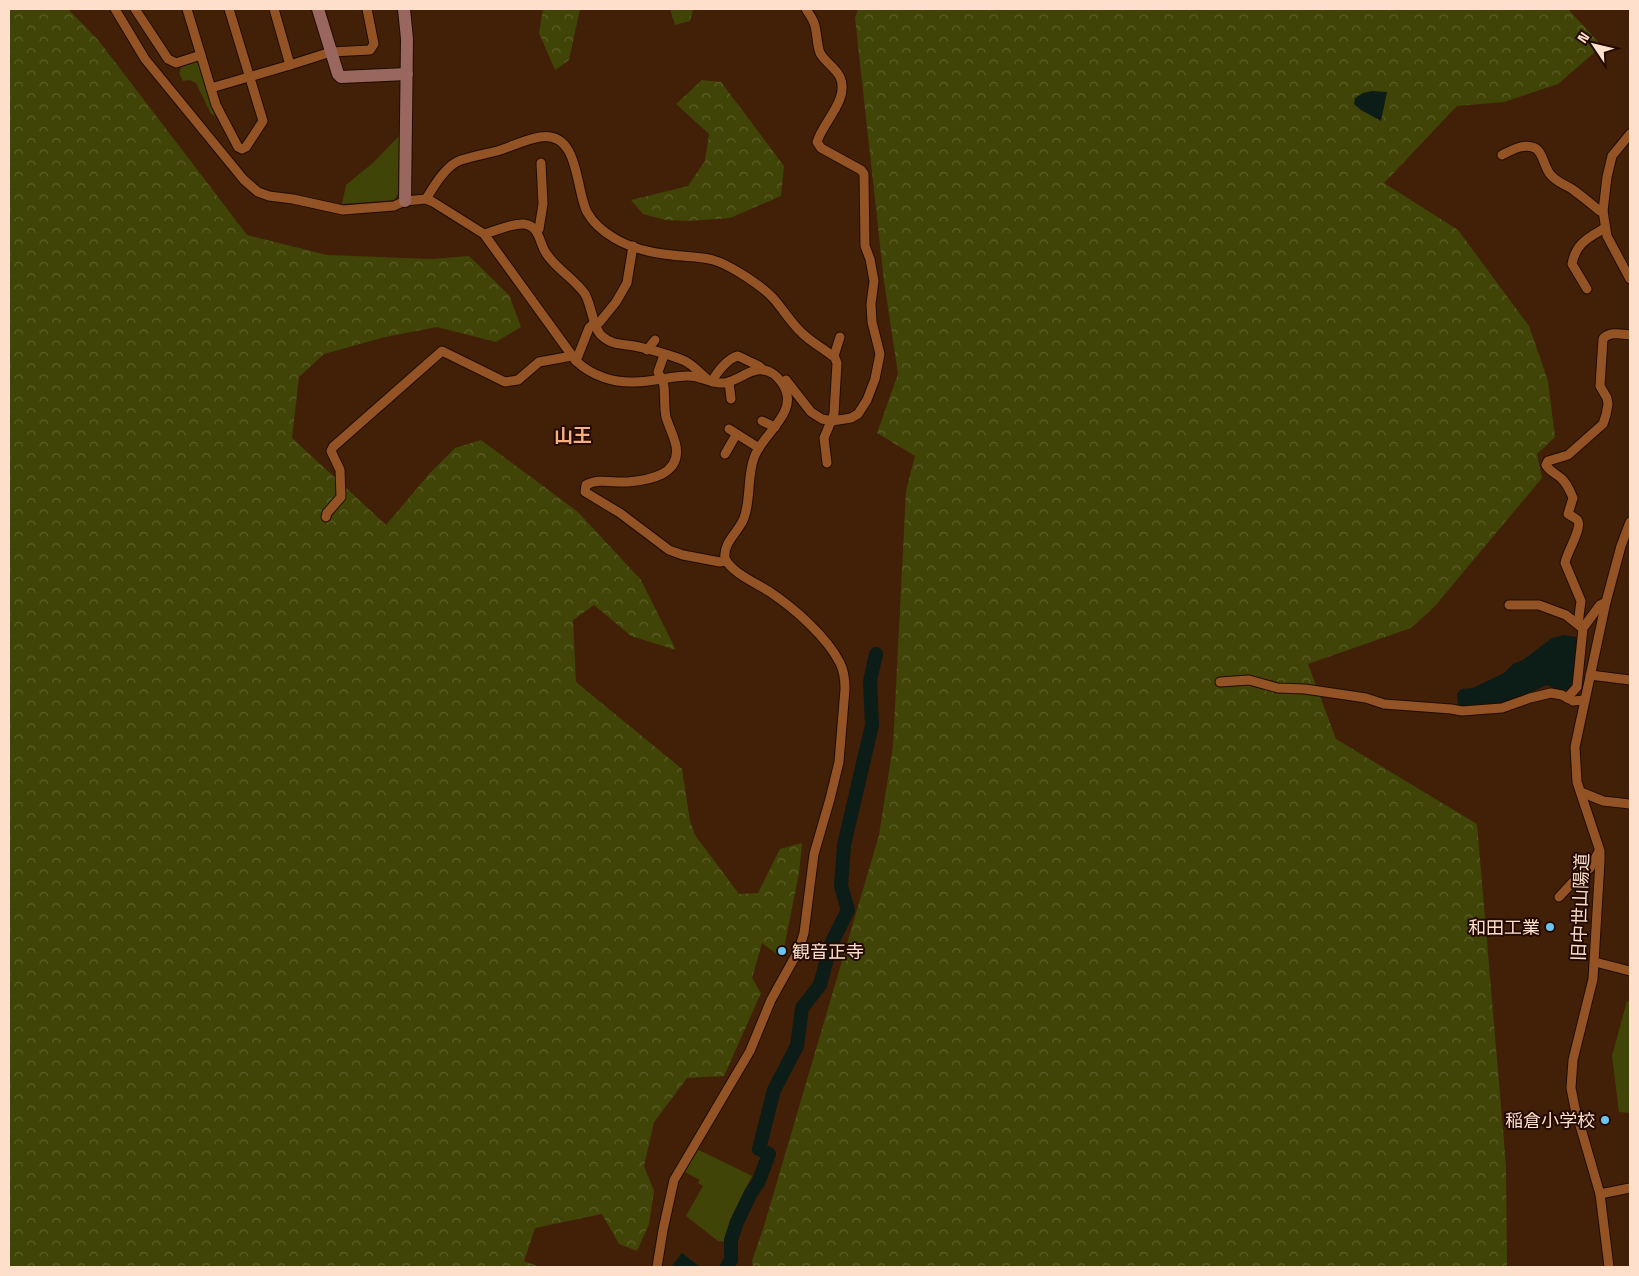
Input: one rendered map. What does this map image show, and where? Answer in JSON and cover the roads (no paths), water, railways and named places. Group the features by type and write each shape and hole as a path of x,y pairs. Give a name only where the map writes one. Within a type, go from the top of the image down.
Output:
{"street":[{"path":"115,9 145,59 244,180 258,192 269,196 293,198 343,210 394,206 405,201 426,199 484,234 574,358 590,372 615,380 635,382 690,376 709,381 729,382 753,372 776,370 817,417 832,421 851,418 863,408 876,379 880,354 872,322 871,304 874,281 870,259 864,246 864,174 861,170 821,148 817,142 819,134 836,109 842,85 840,77 820,53 814,23 806,9"},
{"path":"136,9 168,59 176,63 201,55"},
{"path":"187,9 220,116 238,147 242,149 246,147 263,121 229,9"},
{"path":"274,9 290,65"},
{"path":"318,9 330,52 338,74 341,77 407,74"},
{"path":"211,88 250,78 330,52 370,50 374,44 367,9"},
{"path":"404,9 407,39 405,201"},
{"path":"1630,134 1612,156 1607,177 1603,211 1607,236 1630,279"},
{"path":"426,199 450,167 459,161 540,137 549,137 562,142 575,163 582,196 593,222 616,239 633,246 671,255 713,260 734,269 772,297 803,334 834,356 837,363 834,408 832,421 824,438 827,463"},
{"path":"1502,155 1517,148 1535,148 1538,150 1546,169 1554,180 1574,190 1603,211"},
{"path":"537,232 540,229 543,204 541,163"},
{"path":"484,234 524,224 531,226 537,232 546,254 585,294 594,315 595,328 601,336 614,344 634,346 683,360 692,365 709,381"},
{"path":"1587,289 1572,264 1573,255 1583,240 1605,228"},
{"path":"574,358 589,328 599,323 627,283 633,246"},
{"path":"1630,334 1609,334 1603,339 1600,386 1607,398 1608,404 1603,424 1568,455 1548,461 1546,465 1563,480 1573,498 1568,514 1577,520 1578,523 1565,563 1581,601 1580,626 1582,644 1588,666 1591,672 1630,680"},
{"path":"834,356 840,336"},
{"path":"647,350 655,340"},
{"path":"326,517 327,513 341,497 340,470 331,451 332,447 442,350 505,382 518,380 539,362 574,358"},
{"path":"664,354 658,372 664,387 666,417 677,449 677,456 671,469 650,479 627,482 594,482 586,485 585,492 620,512 669,550 683,555 720,562 726,561"},
{"path":"657,1267 674,1180 750,1051 771,1000 800,946 804,933 814,854 839,762 843,724 845,677 841,664 832,649 789,606 732,568 726,561 724,554 726,545 744,518 754,458 759,448 776,426 788,404 788,395 780,380 760,366 738,356 730,360 709,381"},
{"path":"729,382 731,399"},
{"path":"762,421 776,426"},
{"path":"725,454 733,432 759,448"},
{"name":"旧中世山陽道","path":"1609,1267 1600,1194 1575,1108 1572,1088 1573,1060 1590,992 1595,962 1600,851 1577,782 1575,747 1606,602 1621,546 1630,522"},
{"path":"1580,626 1600,605 1606,602"},
{"path":"1508,605 1539,605 1566,615 1580,626"},
{"path":"1567,698 1577,686 1582,644"},
{"path":"1220,682 1249,680 1278,688 1305,689 1366,698 1384,704 1462,711 1502,708 1551,693 1562,694 1573,701 1584,700"},
{"path":"1581,792 1603,801 1630,804"},
{"path":"1560,897 1572,883 1590,868 1600,851"},
{"path":"1595,962 1630,971"},
{"path":"1600,1194 1630,1188"}],"water":[{"path":"1372,91 1387,92 1381,121 1354,104 1355,98 1363,93"},
{"path":"1564,635 1576,637 1578,650 1576,671 1568,690 1547,685 1494,704 1461,708 1458,704 1457,694 1461,689 1473,688 1504,673 1513,664 1523,660 1552,638"},
{"path":"682,1253 700,1267 671,1267"}],"waterway":[{"path":"727,1267 731,1260 731,1240 737,1222 758,1183 769,1154 759,1149 774,1090 797,1046 802,1008 820,985 831,944 848,910 841,886 844,845 872,725 870,681 876,654"}],"place":[{"name":"和田工業","path":"1550,927"},
{"name":"観音正寺","path":"782,951"},
{"name":"稲倉小学校","path":"1605,1120"}],"district":[{"name":"山王","path":"573,435"}]}
